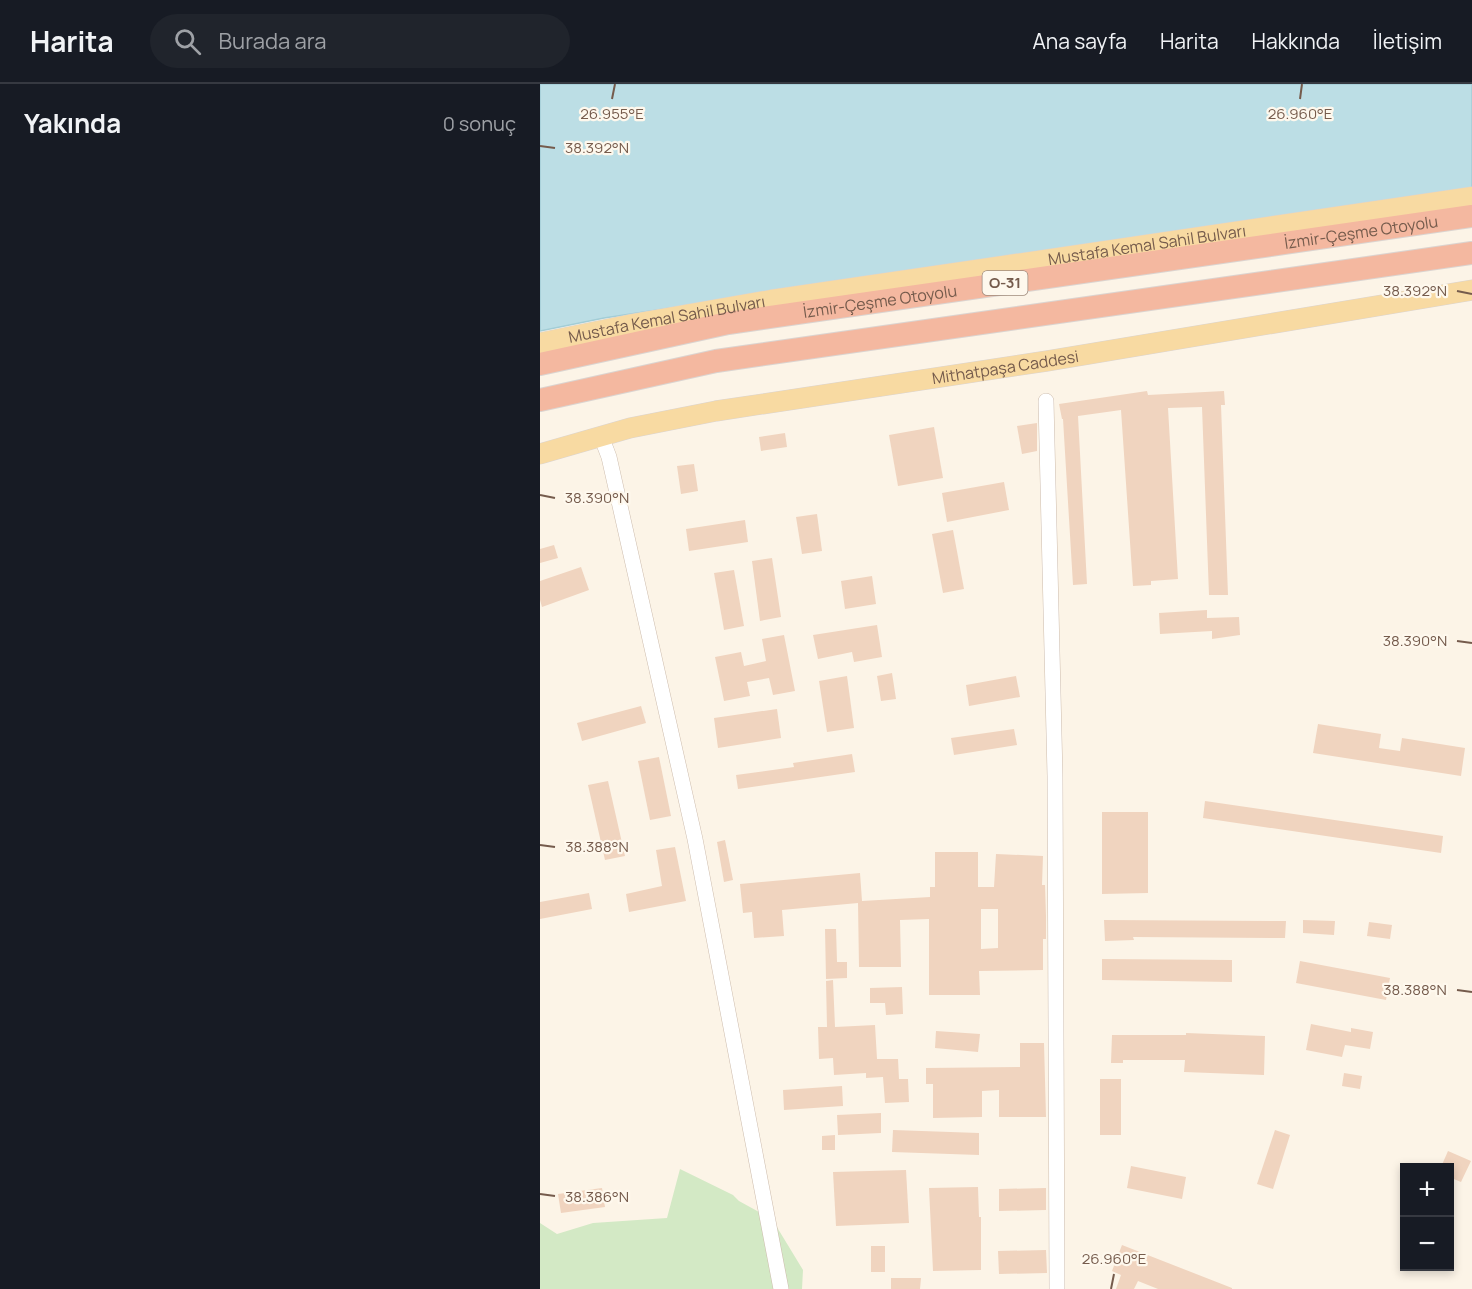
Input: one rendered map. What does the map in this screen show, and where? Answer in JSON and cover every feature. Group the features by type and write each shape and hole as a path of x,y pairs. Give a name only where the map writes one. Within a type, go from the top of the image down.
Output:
{"highway":[{"name":"İzmir-Çeşme Otoyolu","path":"540,364 728,323 1472,216"},
{"name":"O-31","path":"540,399 716,361 1472,253"}],"main road":[{"name":"Mustafa Kemal Sahil Bulvarı","path":"540,343 771,300 1472,197"},
{"name":"Mithatpaşa Caddesi","path":"540,454 630,428 716,411 1047,361 1472,290"}],"lane":[{"path":"1046,401 1055,776 1057,1289"},
{"path":"601,436 612,468 695,839 781,1289"}],"green space":[{"path":"680,1169 733,1195 739,1201 772,1219 803,1270 802,1289 540,1289 540,1223 557,1234 593,1223 667,1218"}],"water":[{"path":"540,84 1472,84 1472,188 604,318 540,331"}],"building":[{"path":"1147,391 1148,395 1224,391 1225,405 1221,405 1228,595 1209,595 1202,407 1168,408 1178,579 1151,581 1151,585 1133,586 1121,410 1078,416 1087,584 1073,585 1063,419 1059,404"},
{"path":"1037,423 1037,451 1022,454 1017,426"},
{"path":"934,427 943,478 898,486 889,435"},
{"path":"785,433 787,447 761,451 759,437"},
{"path":"694,464 698,491 681,494 677,466"},
{"path":"1004,482 1009,510 947,522 942,493"},
{"path":"817,514 822,551 802,554 796,517"},
{"path":"745,520 748,542 689,551 686,529"},
{"path":"953,530 964,589 943,593 932,534"},
{"path":"554,545 558,558 540,563 540,549"},
{"path":"772,558 781,617 760,621 752,561"},
{"path":"581,567 589,590 542,607 540,581"},
{"path":"734,570 744,626 724,630 714,573"},
{"path":"872,576 876,604 845,609 841,581"},
{"path":"1207,610 1207,618 1239,617 1240,635 1212,639 1212,631 1160,634 1159,613"},
{"path":"877,625 882,657 854,662 852,652 818,659 813,635"},
{"path":"784,635 795,691 773,695 769,678 747,682 750,696 724,701 715,657 741,652 744,666 766,661 762,639"},
{"path":"892,673 896,699 881,701 877,676"},
{"path":"847,676 854,728 827,732 819,681"},
{"path":"1016,676 1020,697 969,706 966,685"},
{"path":"641,706 646,723 582,741 577,723"},
{"path":"777,709 781,738 718,748 714,718"},
{"path":"1318,724 1381,734 1379,748 1400,751 1402,738 1465,748 1461,776 1313,753"},
{"path":"1014,729 1017,745 954,755 951,738"},
{"path":"852,754 855,772 738,789 736,775 794,767 793,763"},
{"path":"659,757 671,816 650,820 638,761"},
{"path":"608,781 625,856 605,860 588,785"},
{"path":"1205,801 1443,836 1441,853 1203,818"},
{"path":"1102,812 1148,812 1148,893 1102,894"},
{"path":"725,840 733,880 724,882 717,842"},
{"path":"675,847 686,901 629,912 626,894 662,886 656,850"},
{"path":"935,852 978,852 978,887 994,887 996,854 1043,856 1042,885 1045,885 1046,939 1043,939 1043,970 979,971 980,995 929,995 929,919 900,920 901,967 859,967 858,903 782,910 784,936 754,938 752,912 743,913 740,884 860,873 862,901 930,897 930,887 935,887","holes":["981,909 998,909 998,948 981,949"]},
{"path":"589,893 592,909 540,919 540,902"},
{"path":"1104,920 1286,921 1285,938 1133,937 1134,940 1105,941"},
{"path":"1303,920 1335,921 1334,935 1303,933"},
{"path":"1369,922 1392,925 1390,939 1367,936"},
{"path":"825,929 836,929 837,962 847,962 847,978 826,979"},
{"path":"1102,959 1232,960 1232,982 1102,980"},
{"path":"1300,961 1390,978 1386,1000 1296,983"},
{"path":"833,980 835,1027 875,1025 877,1059 898,1059 899,1079 908,1079 909,1102 885,1103 883,1077 866,1078 866,1073 834,1075 833,1058 819,1059 818,1027 827,1027 826,981"},
{"path":"902,987 903,1014 886,1015 885,1003 870,1003 870,988"},
{"path":"1311,1024 1351,1032 1351,1028 1373,1032 1370,1049 1345,1045 1342,1057 1306,1050"},
{"path":"936,1031 980,1034 978,1052 935,1048"},
{"path":"1186,1033 1265,1036 1264,1075 1184,1072 1185,1060 1123,1060 1123,1063 1111,1063 1112,1035 1186,1035"},
{"path":"1020,1043 1044,1043 1046,1117 999,1117 999,1090 982,1091 982,1117 933,1118 933,1084 926,1084 926,1068 1020,1067"},
{"path":"1344,1073 1362,1076 1360,1089 1342,1086"},
{"path":"1100,1079 1121,1079 1121,1135 1100,1135"},
{"path":"842,1086 843,1106 784,1110 783,1090"},
{"path":"881,1113 881,1133 838,1135 837,1115"},
{"path":"893,1130 979,1133 979,1155 892,1152"},
{"path":"1275,1130 1290,1135 1273,1189 1257,1184"},
{"path":"835,1135 835,1150 822,1150 822,1136"},
{"path":"1448,1151 1471,1161 1461,1182 1454,1179 1454,1163 1443,1163"},
{"path":"1131,1166 1186,1177 1182,1199 1127,1188"},
{"path":"906,1170 909,1223 836,1226 833,1172"},
{"path":"978,1187 979,1217 981,1217 981,1270 933,1271 929,1188"},
{"path":"602,1188 605,1207 561,1213 558,1194"},
{"path":"1046,1188 1046,1210 999,1211 999,1189"},
{"path":"1122,1245 1232,1289 1158,1289 1138,1281 1134,1289 1116,1289 1121,1275 1112,1271"},
{"path":"871,1246 885,1246 885,1272 871,1272"},
{"path":"1046,1250 1047,1273 999,1274 998,1251"},
{"path":"891,1278 921,1278 920,1289 891,1289"}]}
